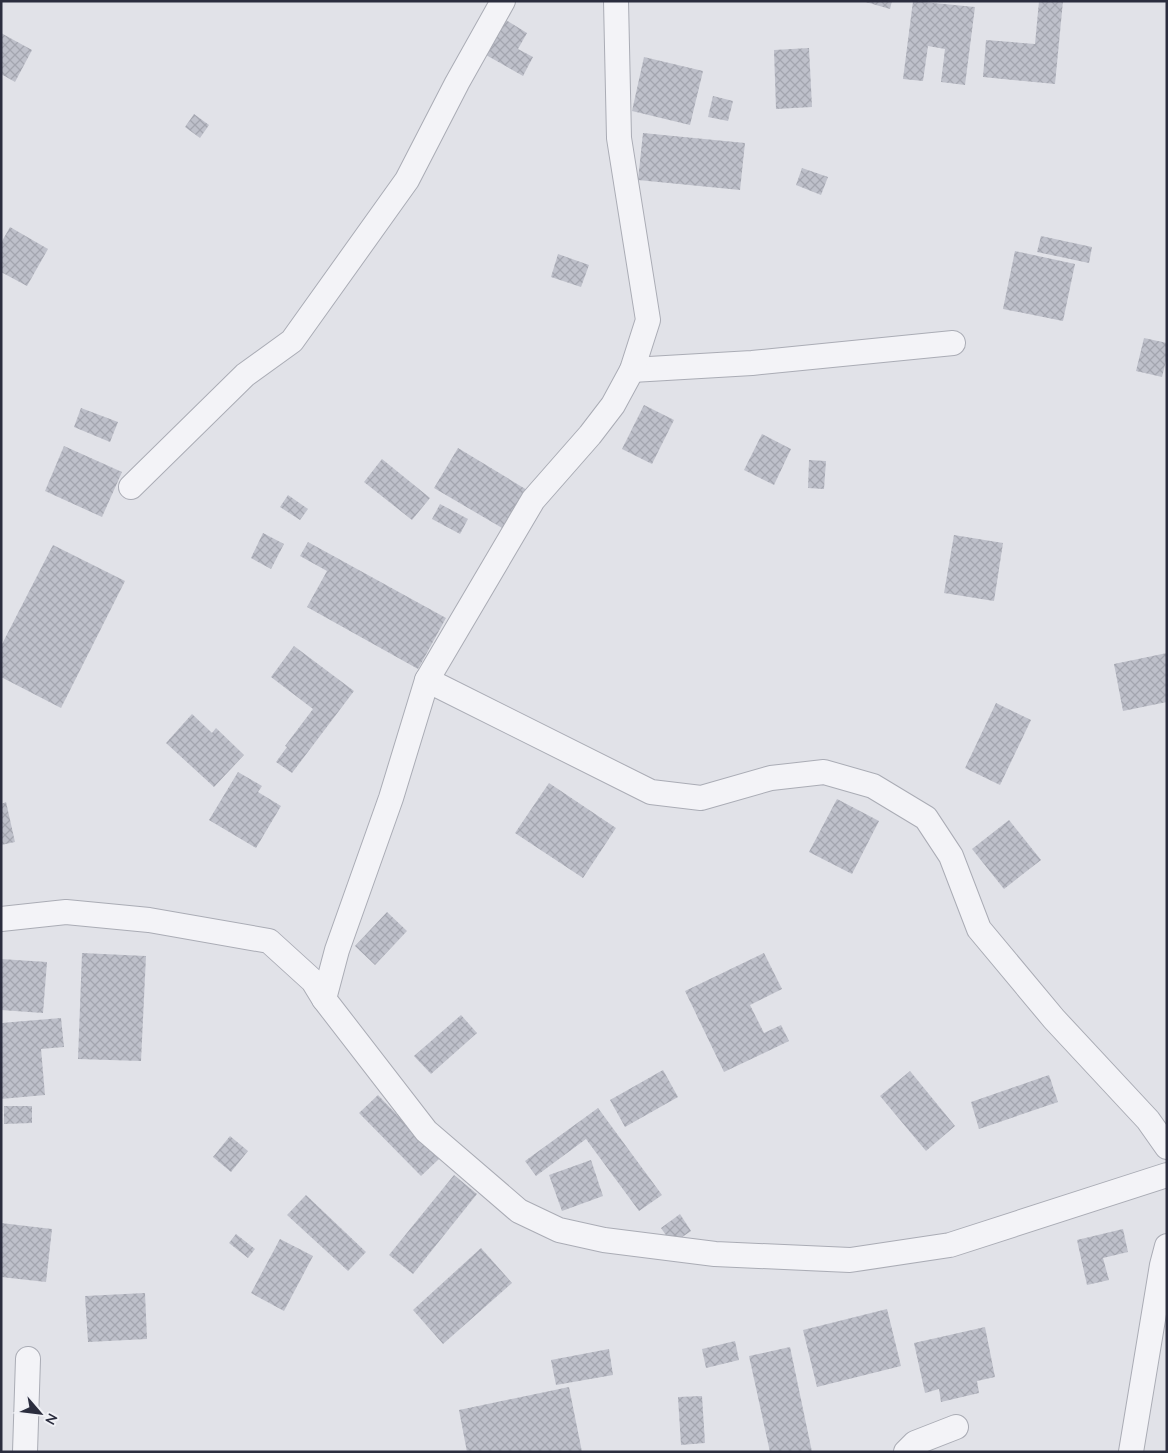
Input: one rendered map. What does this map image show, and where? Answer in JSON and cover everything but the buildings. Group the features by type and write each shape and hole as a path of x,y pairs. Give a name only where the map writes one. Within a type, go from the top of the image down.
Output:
{"street":[{"path":"131,487 245,375 292,341 407,180 457,83 503,1"},
{"path":"324,998 336,950 391,798 427,680 533,500 590,435 613,405 632,370 648,320 619,138 616,1"},
{"path":"632,370 752,363 953,343"},
{"path":"427,680 651,792 701,798 770,778 824,772 873,786 926,818 951,856 979,929 1054,1019 1148,1120 1167,1147"},
{"path":"1,919 66,912 149,920 269,941 313,981 426,1131 519,1211 559,1230 604,1240 714,1254 850,1260 950,1245 1167,1175"},
{"path":"1131,1452 1162,1265 1167,1246"},
{"path":"25,1452 28,1359"},
{"path":"906,1452 914,1443 956,1427"}]}
